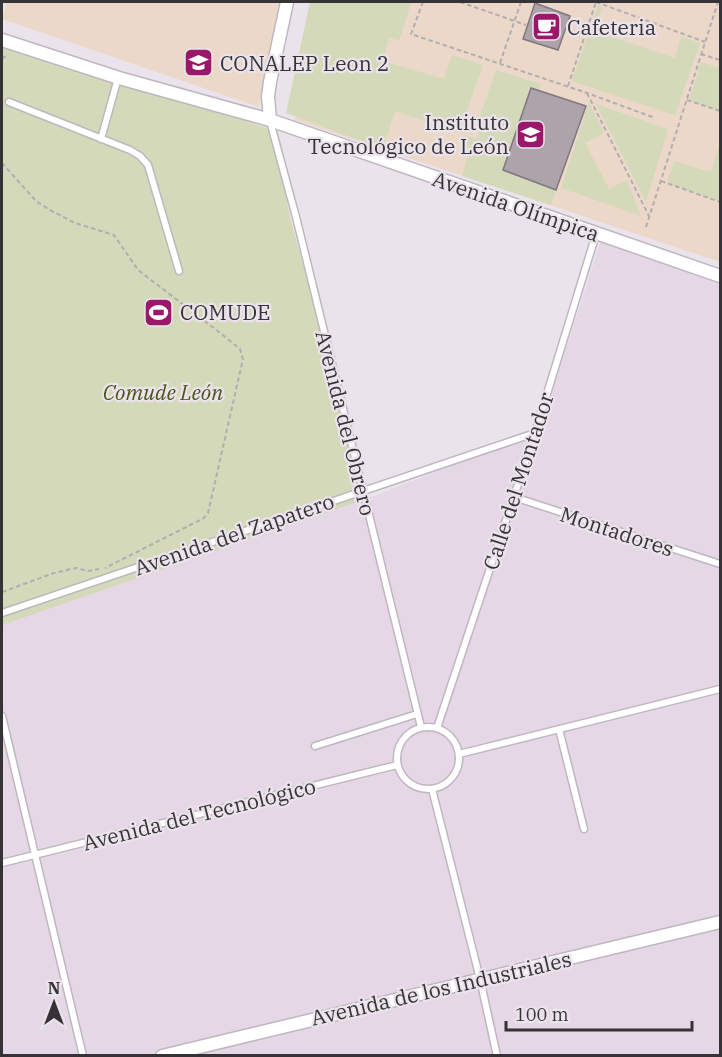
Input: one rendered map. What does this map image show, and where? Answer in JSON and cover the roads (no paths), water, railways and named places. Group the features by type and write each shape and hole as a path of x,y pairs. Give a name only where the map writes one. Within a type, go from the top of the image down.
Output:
{"street":[{"path":"270,120 268,96 270,82 287,2"},
{"name":"Avenida Olímpica","path":"2,40 119,78 270,120 720,276"},
{"name":"Avenida de los Industriales","path":"162,1056 720,922"}],"lane":[{"path":"101,139 119,78"},
{"path":"9,102 140,156 148,165 179,271"},
{"name":"Avenida del Obrero","path":"270,120 296,217 421,727"},
{"name":"Calle del Montador","path":"438,728 535,433 596,234"},
{"name":"Avenida del Zapatero","path":"2,613 535,433"},
{"name":"Montadores","path":"514,497 720,564"},
{"path":"459,754 720,689"},
{"path":"315,746 417,714"},
{"path":"2,716 83,1056"},
{"path":"421,727 438,728 448,733 456,743 459,764 450,781 432,789 423,789 406,781 400,774 396,755 404,737 411,731 421,727"},
{"path":"559,729 584,829"},
{"name":"Avenida del Tecnológico","path":"2,863 397,765"},
{"path":"432,789 480,979 496,1056"}],"place":[{"name":"Cafeteria","path":"546,27"},
{"name":"CONALEP Leon 2","path":"199,63"},
{"name":"Instituto Tecnológico de León","path":"530,134"},
{"name":"COMUDE","path":"159,312"}],"park label":[{"name":"Comude León","path":"163,392"}]}
